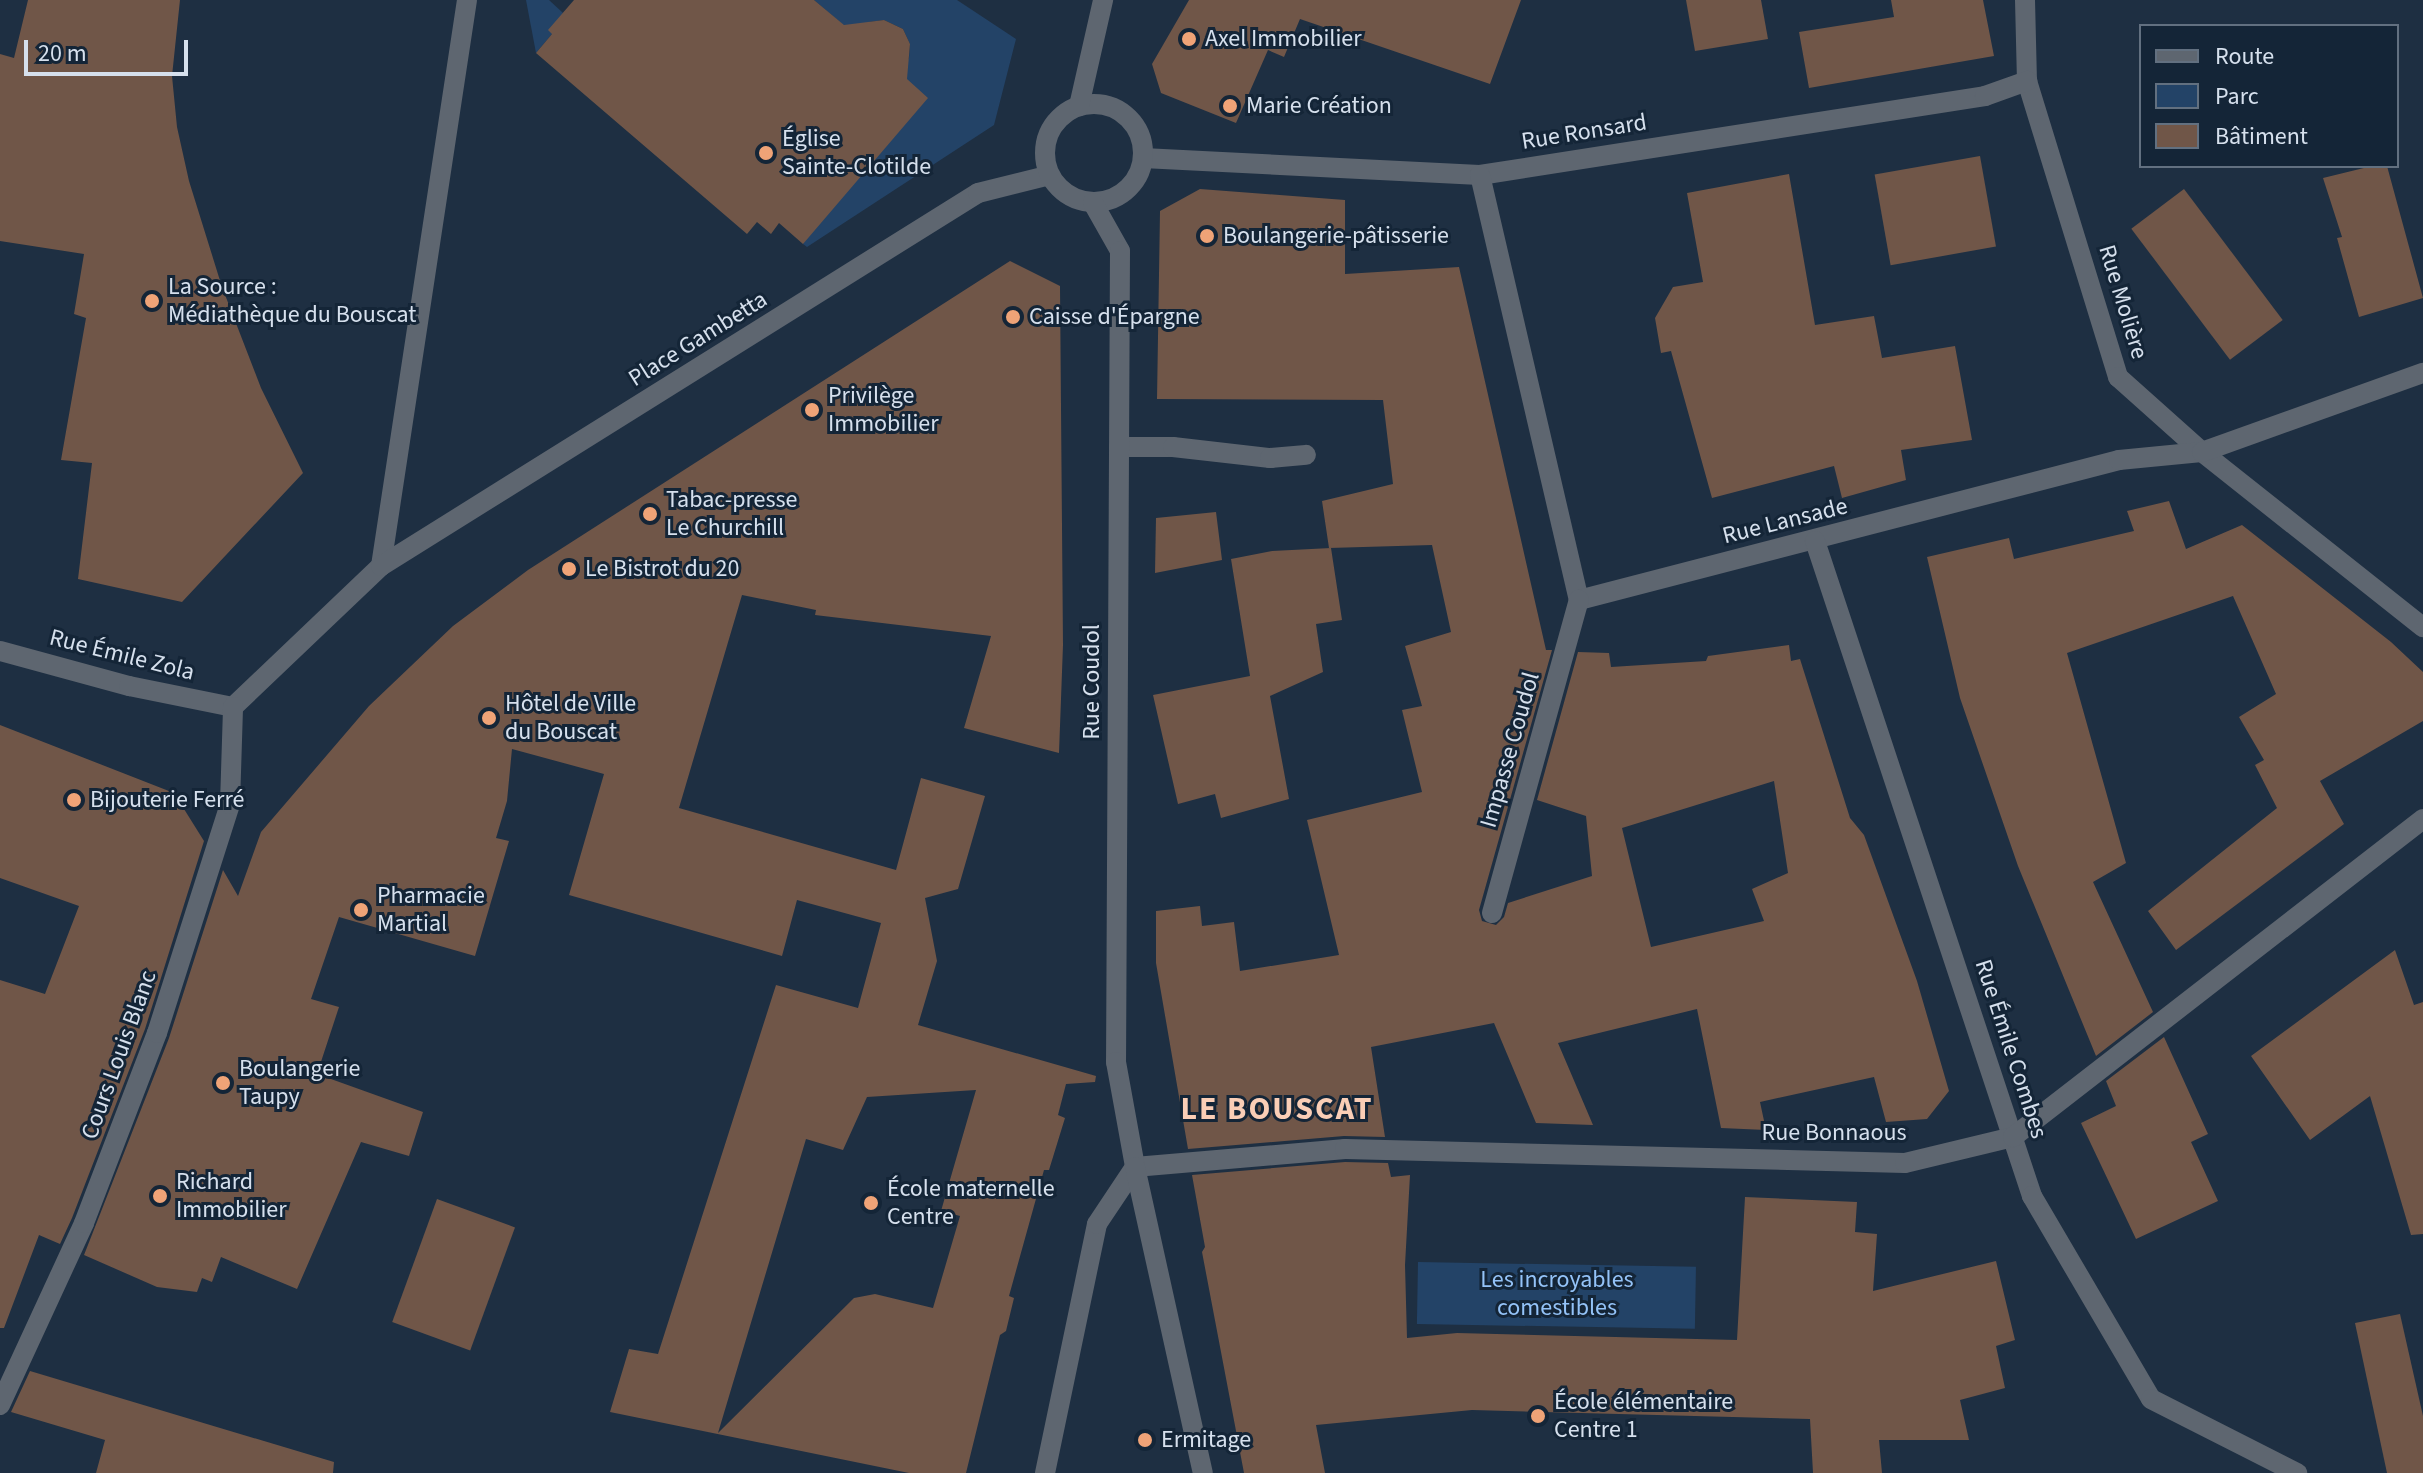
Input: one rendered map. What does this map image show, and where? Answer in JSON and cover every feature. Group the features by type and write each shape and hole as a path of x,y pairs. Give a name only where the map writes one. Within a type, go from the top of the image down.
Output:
{"street":[{"path":"381,566 467,0"},
{"path":"1079,106 1103,0"},
{"name":"Rue Molière","path":"2025,0 2027,81 2118,377 2202,452 2423,627"},
{"name":"Rue Ronsard","path":"1143,158 1480,175 1985,96 2027,81"},
{"path":"1079,106 1111,106 1125,114 1142,141 1143,158 1140,172 1122,195 1093,203 1068,195 1050,175 1046,162 1049,134 1056,122 1079,106"},
{"name":"Place Gambetta","path":"233,707 381,566 978,193 1050,175"},
{"path":"1480,175 1579,600"},
{"name":"Rue Coudol","path":"1093,203 1120,251 1116,1062 1135,1167 1203,1473"},
{"name":"Rue Lansade","path":"1579,600 2119,460 2202,452 2423,373"},
{"path":"1119,447 1173,447 1270,458 1306,455"},
{"name":"Rue Émile Combes","path":"1815,541 2032,1196 2151,1399 2297,1473"},
{"name":"Impasse Coudol","path":"1492,913 1579,600"},
{"name":"Rue Émile Zola","path":"0,651 129,686 233,707"},
{"name":"Cours Louis Blanc","path":"0,1405 84,1223 157,1033 230,804 233,707"},
{"name":"Rue Bonnaous","path":"1135,1167 1345,1149 1905,1163 2013,1137 2423,819"},
{"path":"1045,1473 1097,1224 1135,1167"}],"green space":[{"path":"526,0 549,0 563,13 552,34 536,53"},
{"path":"814,0 957,0 1016,39 994,125 807,247 803,244 909,58 910,44 903,29 884,20 869,22 855,35"},
{"name":"Les incroyables comestibles","path":"1418,1262 1696,1267 1695,1329 1417,1324"}],"building":[{"name":"La Source : Médiathèque du Bouscat","path":"28,0 180,0 172,76 177,127 189,181 222,287 261,388 303,473 182,602 78,579 92,463 61,460 86,318 74,314 84,254 0,241 0,54 14,58"},
{"name":"Église Sainte-Clotilde","path":"574,0 814,0 844,25 884,20 903,29 910,44 907,79 928,98 803,244 779,223 771,234 757,222 747,234 536,53 552,34 548,30"},
{"path":"1189,0 1521,0 1490,84 1300,19 1284,57 1268,50 1236,123 1161,93 1152,64"},
{"path":"1686,0 1761,0 1768,39 1695,51"},
{"path":"1891,0 1983,0 1994,56 1809,88 1799,32 1894,17"},
{"path":"1980,156 1996,247 1891,265 1875,175"},
{"path":"2364,168 2388,168 2423,298 2359,317 2337,238 2342,237 2323,178"},
{"path":"1789,174 1815,325 1874,316 1882,358 1955,346 1972,440 1901,450 1906,480 1842,498 1834,466 1712,498 1671,351 1661,353 1655,318 1673,287 1703,282 1687,193"},
{"path":"1200,189 1345,200 1345,274 1459,267 1546,650 1552,650 1479,910 1482,921 1496,925 1504,917 1508,903 1592,876 1586,816 1537,800 1578,652 1609,653 1611,667 1706,661 1708,656 1789,645 1791,661 1800,659 1850,818 1864,835 1917,981 1949,1091 1927,1119 1886,1122 1874,1077 1760,1102 1766,1130 1721,1128 1697,1009 1558,1043 1593,1125 1536,1123 1494,1023 1371,1047 1385,1137 1344,1136 1188,1149 1156,963 1156,911 1200,906 1202,926 1234,922 1240,971 1339,955 1307,820 1422,792 1402,710 1422,706 1405,646 1451,632 1432,545 1329,548 1322,501 1393,484 1383,400 1157,399 1160,211","holes":["1774,781 1788,873 1752,889 1764,921 1651,947 1622,828"]},
{"path":"2184,189 2283,320 2230,360 2131,229"},
{"path":"1010,261 1060,286 1063,645 1059,753 964,728 991,636 815,615 816,610 742,595 679,808 896,870 921,778 985,796 958,889 925,898 937,961 918,1025 1096,1076 1095,1082 1066,1084 1058,1115 1065,1118 1049,1170 1044,1170 1009,1296 1014,1298 1006,1331 1000,1335 966,1473 909,1473 610,1412 629,1349 658,1354 776,985 858,1008 881,923 797,900 782,956 569,895 604,774 512,749 507,801 496,838 509,841 475,956 339,917 311,999 339,1007 317,1074 423,1112 409,1156 361,1142 297,1289 221,1257 212,1282 202,1278 197,1292 157,1287 84,1255 169,1038 223,870 238,896 261,832 369,706 453,626 528,570","holes":["976,1090 941,1211 960,1216 933,1308 875,1294 854,1298 718,1433 806,1139 843,1150 867,1097"]},
{"path":"2169,501 2186,549 2242,525 2391,642 2423,672 2423,721 2320,781 2344,824 2176,950 2148,911 2277,808 2255,765 2264,760 2239,717 2276,694 2233,596 2067,653 2126,863 2093,882 2153,1012 2096,1056 2018,866 1960,698 1927,557 2009,538 2014,559 2134,531 2127,511"},
{"path":"1216,512 1222,560 1155,573 1156,518"},
{"path":"1331,548 1342,620 1316,624 1323,672 1270,696 1289,799 1221,818 1215,794 1178,804 1153,695 1250,676 1231,559 1272,551"},
{"path":"0,725 174,793 204,841 145,1029 72,1218 60,1244 39,1235 4,1328 0,1328 0,980 45,994 79,906 0,878"},
{"path":"2395,950 2414,1005 2423,1002 2423,1234 2411,1235 2370,1096 2310,1140 2251,1056"},
{"path":"2164,1037 2208,1134 2191,1142 2218,1201 2136,1239 2081,1123 2116,1106 2106,1081"},
{"path":"1345,1162 1388,1163 1391,1177 1410,1175 1405,1265 1407,1338 1457,1333 1737,1340 1745,1197 1857,1202 1855,1232 1877,1234 1873,1291 1996,1261 2015,1340 1996,1346 2005,1388 1960,1400 1969,1440 1879,1440 1882,1473 1813,1473 1810,1419 1472,1410 1316,1425 1325,1473 1244,1473 1202,1252 1205,1247 1192,1175"},
{"path":"437,1199 515,1227 470,1350 392,1322"},
{"path":"2400,1314 2423,1416 2423,1473 2387,1473 2355,1323"},
{"path":"30,1371 334,1462 333,1473 96,1473 105,1440 11,1412"}],"place":[{"name":"Axel Immobilier","path":"1189,39"},
{"name":"Marie Création","path":"1230,106"},
{"name":"Église Sainte-Clotilde","path":"766,153"},
{"name":"Boulangerie-pâtisserie","path":"1207,236"},
{"name":"La Source : Médiathèque du Bouscat","path":"152,301"},
{"name":"Caisse d'Épargne","path":"1013,317"},
{"name":"Privilège Immobilier","path":"812,410"},
{"name":"Tabac-presse Le Churchill","path":"650,514"},
{"name":"Le Bistrot du 20","path":"569,569"},
{"name":"Hôtel de Ville du Bouscat","path":"489,718"},
{"name":"Bijouterie Ferré","path":"74,800"},
{"name":"Pharmacie Martial","path":"361,910"},
{"name":"Boulangerie Taupy","path":"223,1083"},
{"name":"Richard Immobilier","path":"160,1196"},
{"name":"École maternelle Centre","path":"871,1203"},
{"name":"École élémentaire Centre 1","path":"1538,1416"},
{"name":"Ermitage","path":"1145,1440"}],"district":[{"name":"LE BOUSCAT","path":"1277,1109"}]}
